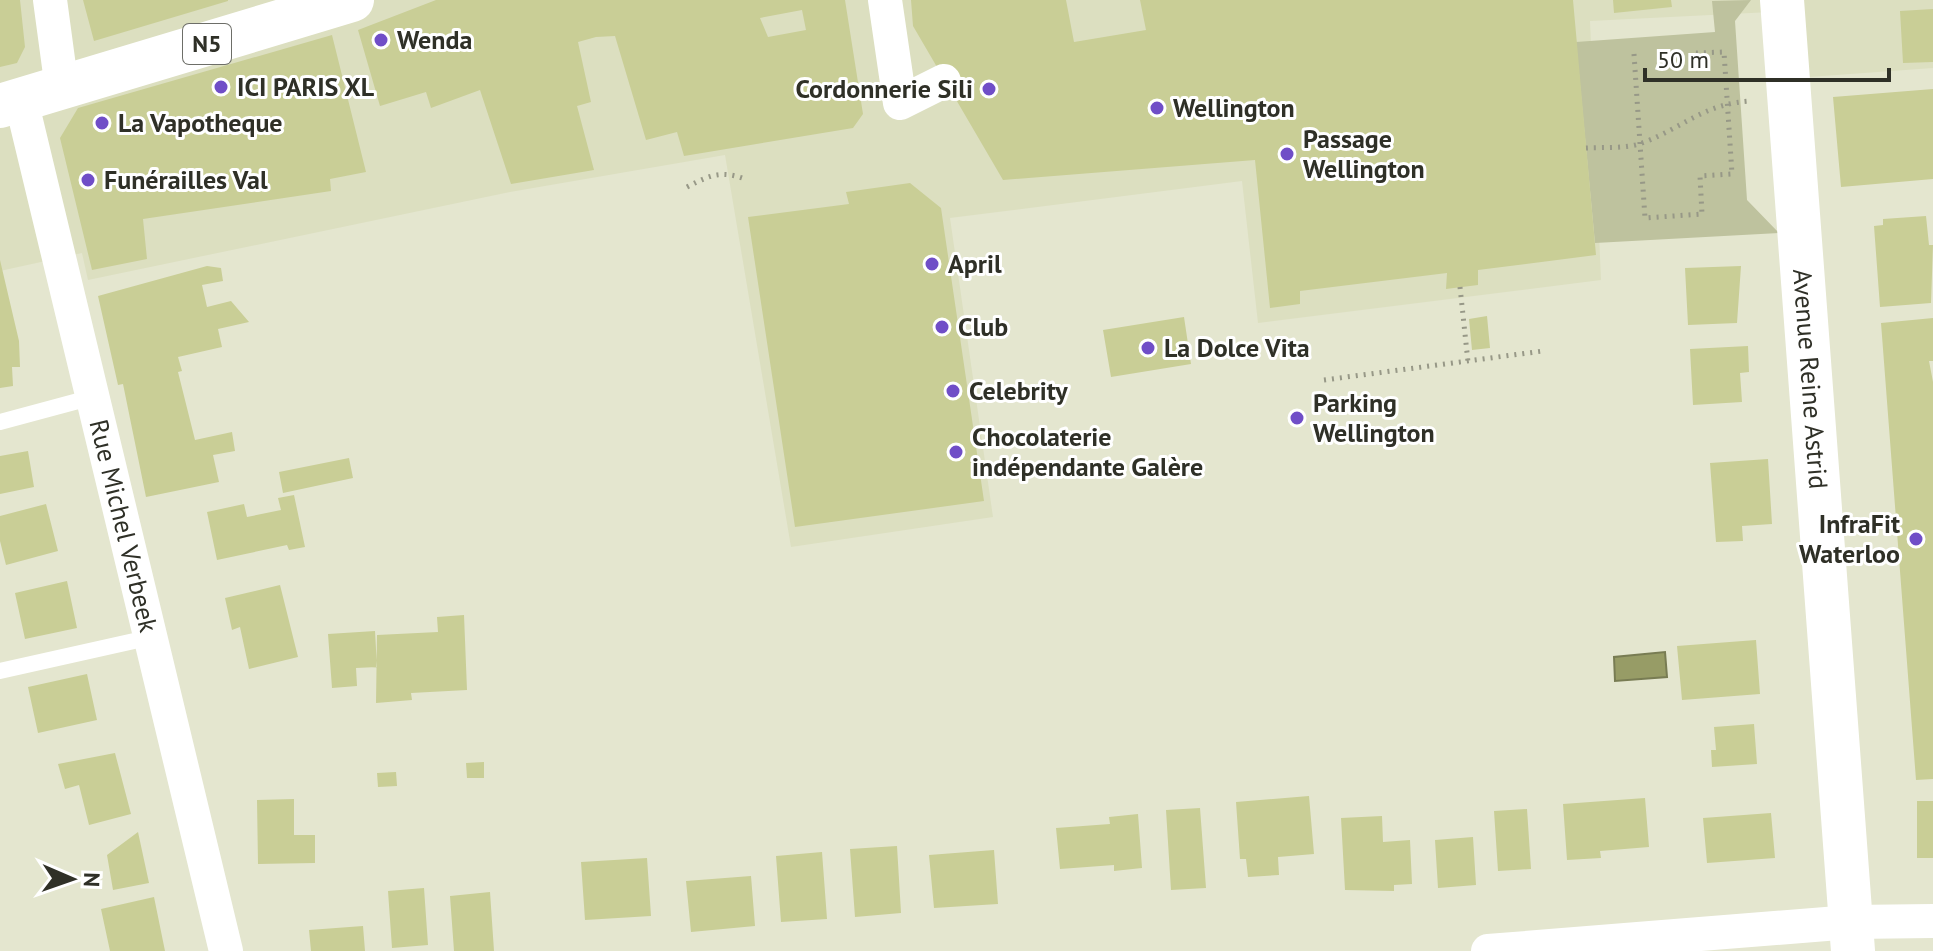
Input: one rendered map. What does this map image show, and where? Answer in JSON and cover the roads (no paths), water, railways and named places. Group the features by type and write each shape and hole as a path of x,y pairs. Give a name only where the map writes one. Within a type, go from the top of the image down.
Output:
{"street":[{"path":"50,0 62,89"},
{"name":"N5","path":"10,103 352,0"},
{"path":"885,0 900,103 944,81"},
{"name":"Avenue Reine Astrid","path":"1782,0 1852,936"},
{"name":"Rue Michel Verbeek","path":"10,103 93,397 226,951"},
{"path":"1488,951 1852,936 1933,921"}],"lane":[{"path":"0,422 93,397"},
{"path":"0,671 152,637"}],"place":[{"name":"Wenda","path":"381,40"},
{"name":"ICI PARIS XL","path":"221,87"},
{"name":"Cordonnerie Sili","path":"989,89"},
{"name":"Wellington","path":"1157,108"},
{"name":"La Vapotheque","path":"102,123"},
{"name":"Passage Wellington","path":"1287,154"},
{"name":"Funérailles Val","path":"88,180"},
{"name":"April","path":"932,264"},
{"name":"Club","path":"942,327"},
{"name":"La Dolce Vita","path":"1148,348"},
{"name":"Celebrity","path":"953,391"},
{"name":"Parking Wellington","path":"1297,418"},
{"name":"Chocolaterie indépendante Galère","path":"956,452"},
{"name":"InfraFit Waterloo","path":"1916,539"}]}
